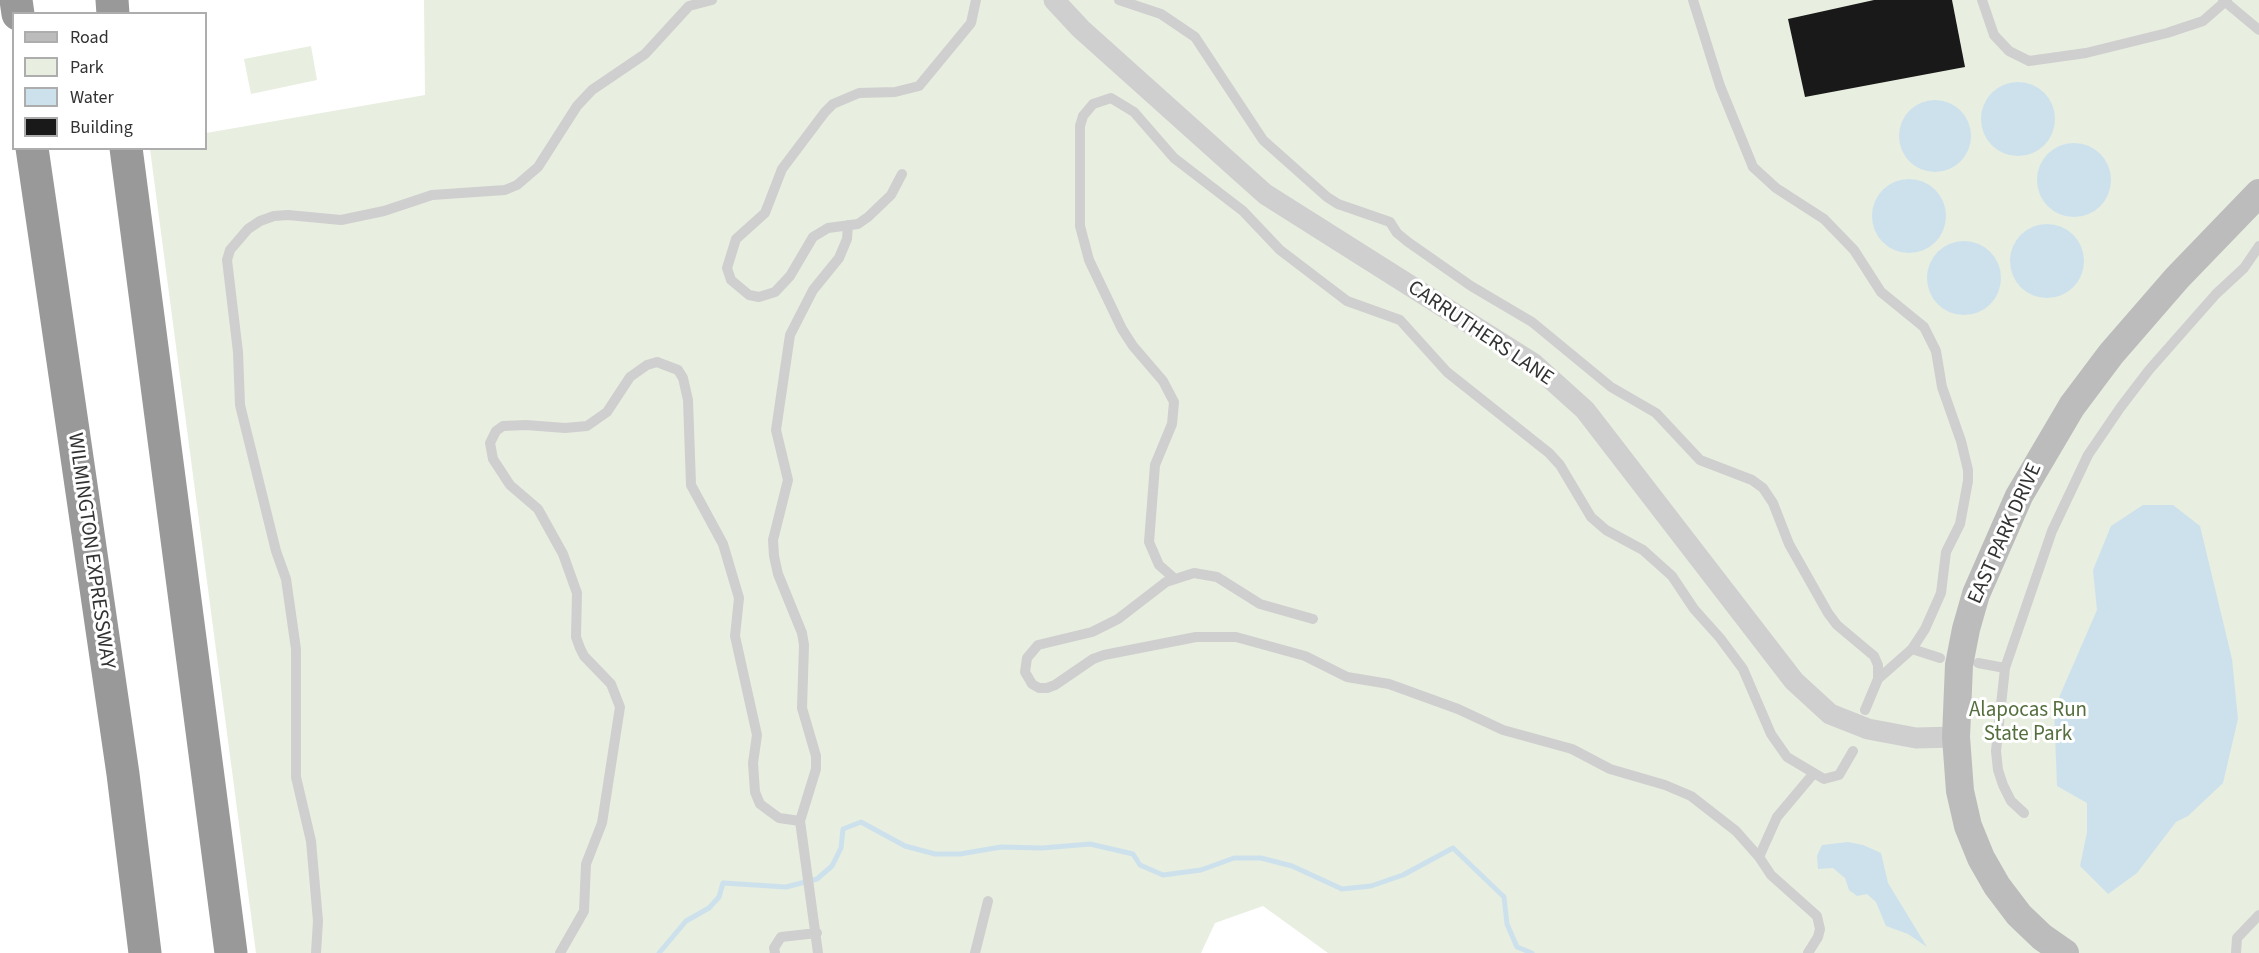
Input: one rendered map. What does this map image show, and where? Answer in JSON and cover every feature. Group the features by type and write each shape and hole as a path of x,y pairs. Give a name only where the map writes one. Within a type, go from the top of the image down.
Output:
{"highway":[{"name":"WILMINGTON EXPRESSWAY","path":"32,150 121,762 145,953"},
{"path":"126,150 231,953"}],"street":[{"name":"CARRUTHERS LANE","path":"1054,0 1081,29 1265,194 1533,364 1585,410 1794,681 1830,714 1880,731 1916,738 1956,737"},
{"name":"EAST PARK DRIVE","path":"2065,953 2042,937 2019,915 1997,886 1981,858 1968,826 1960,791 1956,737 1959,665 1966,629 1976,594 2019,496 2056,430 2111,354 2177,278 2259,193"}],"lane":[{"path":"316,953 318,921 311,840 296,777 296,649 286,579 276,551 240,405 238,352 227,260 230,250 248,230 260,221 274,216 288,215 341,220 384,211 432,195 505,190 517,185 538,167 577,106 592,90 645,54 689,6 712,0"},
{"path":"902,174 891,195 858,224 828,228 818,233 808,243 783,285 770,294 759,297 744,292 735,285 728,274 728,261 736,239 765,213 782,169 825,112 833,104 859,93 895,92 918,86 971,23 976,0"},
{"path":"1119,0 1161,14 1196,37 1263,140 1316,188 1338,204 1372,213 1390,222 1397,233 1408,242 1471,286 1532,322 1611,387 1656,413 1700,460 1752,480 1763,489 1773,503 1790,544 1828,613 1837,625 1874,656 1878,665 1878,679 1865,710"},
{"path":"1693,0 1720,86 1753,167 1776,188 1809,208 1841,235 1854,250 1881,292 1924,327 1936,351 1942,387 1962,441 1968,481 1960,524 1946,552 1941,593 1925,629 1912,649 1878,679"},
{"path":"1982,0 1994,35 2009,51 2029,61 2086,53 2167,33 2203,21 2225,1 2259,30"},
{"path":"1175,579 1159,565 1149,542 1155,465 1172,424 1174,402 1163,381 1133,346 1122,329 1089,260 1080,226 1080,126 1083,116 1093,104 1111,98 1134,112 1174,158 1243,211 1280,250 1347,301 1400,320 1447,372 1549,453 1560,465 1591,517 1606,531 1643,550 1672,576 1694,609 1743,669 1777,744 1787,757 1824,779 1839,775 1853,751"},
{"path":"818,953 800,820 816,769 816,756 802,708 804,662 802,633 774,556 773,540 788,480 776,429 790,335 813,290 839,258 847,239 848,225"},
{"path":"2024,813 2011,801 1998,770 1996,751 2005,668 2052,531 2088,455 2149,370 2216,294 2244,268 2259,246"},
{"path":"560,953 584,911 586,864 602,823 620,707 611,684 584,656 580,648 576,636 577,593 563,554 538,509 510,485 493,459 490,442 496,431 503,426 571,428 587,426 607,412 630,377 647,365 657,362 678,370 683,378 687,400 691,485 723,544 739,598 735,636 757,735 753,764 755,792 760,804 779,818 800,820"},
{"path":"1313,619 1260,604 1217,577 1205,573 1194,573 1175,579 1154,590 1118,619 1092,632 1038,645 1024,665 1027,678 1039,688 1047,688 1104,655 1196,637 1218,636 1246,640 1305,656 1347,677 1389,684 1458,709 1503,730 1572,749 1626,775 1678,790 1708,808 1736,831 1760,857 1771,875 1817,916 1820,929 1818,938 1808,953"},
{"path":"1912,649 1940,658"},
{"path":"1978,663 2005,668"},
{"path":"1760,857 1777,817 1814,773"},
{"path":"975,953 988,901"},
{"path":"2236,953 2237,938 2259,915"},
{"path":"775,953 774,948 781,937 817,933"}],"green space":[{"name":"Alapocas Run State Park","path":"424,0 2259,0 2259,953 1328,953 1263,906 1215,923 1201,953 256,953 150,150 207,150 207,133 425,95"},
{"path":"311,46 317,80 251,94 244,59"}],"water":[{"path":"2018,82 2032,85 2044,93 2052,105 2055,119 2052,133 2044,145 2032,153 2018,156 2004,153 1992,145 1984,133 1981,119 1984,105 1992,93 2004,85"},
{"path":"1935,100 1949,103 1961,110 1968,122 1971,136 1968,150 1961,162 1949,169 1935,172 1921,169 1909,162 1902,150 1899,136 1902,122 1909,110 1921,103"},
{"path":"2074,143 2095,149 2105,159 2111,180 2105,201 2095,211 2074,217 2053,211 2043,201 2037,180 2043,159 2053,149"},
{"path":"1909,179 1930,185 1940,195 1946,216 1940,237 1930,247 1909,253 1888,247 1878,237 1872,216 1878,195 1888,185"},
{"path":"2047,224 2068,230 2078,240 2084,261 2078,282 2068,292 2047,298 2026,292 2016,282 2010,261 2016,240 2026,230"},
{"path":"1964,241 1985,247 1995,257 2001,278 1995,299 1985,309 1964,315 1943,309 1933,299 1927,278 1933,257 1943,247"},
{"path":"2143,505 2173,505 2200,526 2232,659 2238,719 2223,783 2188,816 2176,822 2137,873 2108,894 2080,866 2087,832 2087,803 2057,786 2054,709 2097,610 2093,570 2111,526"},
{"path":"1848,842 1863,845 1881,853 1888,883 1927,947 1908,934 1886,926 1876,902 1867,894 1857,896 1849,890 1845,878 1833,868 1818,869 1817,856 1822,845"}],"building":[{"path":"1874,0 1952,0 1965,67 1805,97 1788,19"}],"waterway":[{"path":"659,953 686,921 709,908 719,897 723,883 786,887 817,879 832,866 841,848 843,829 861,822 905,846 935,854 960,854 1001,847 1042,848 1090,844 1133,854 1140,865 1163,875 1201,870 1234,858 1261,858 1292,866 1342,889 1371,886 1403,875 1453,848 1504,897 1507,924 1517,947 1532,953"}]}
